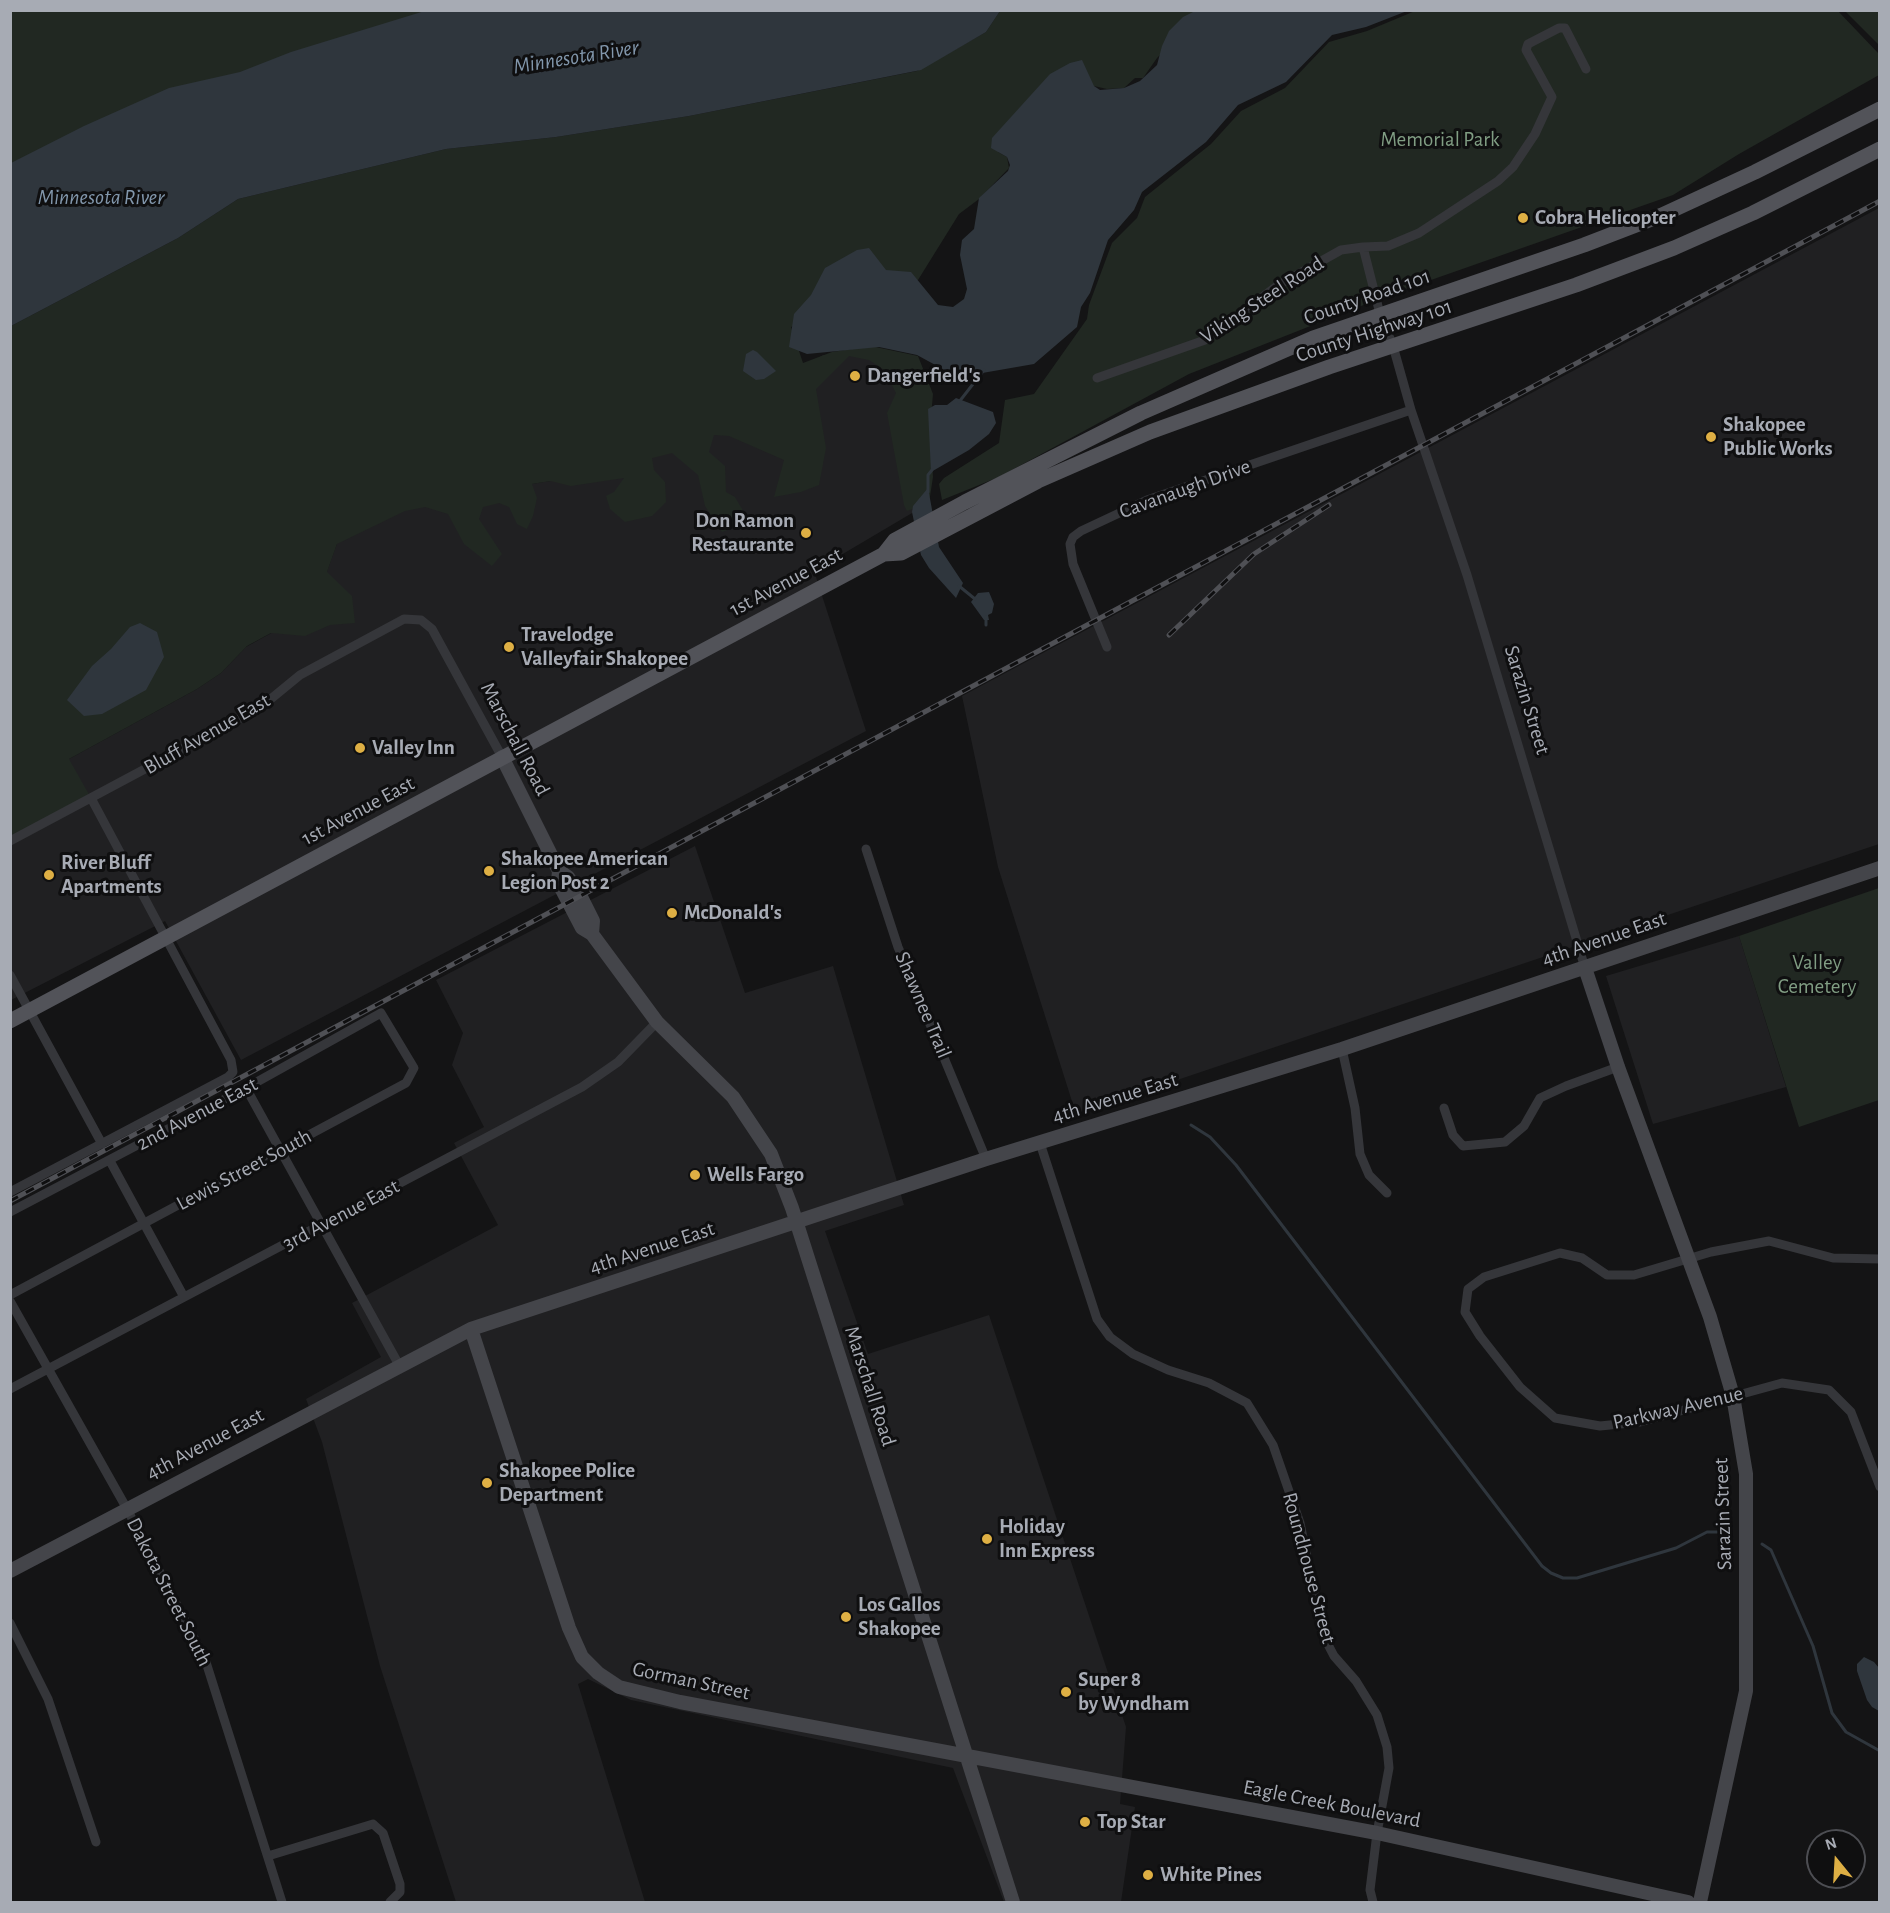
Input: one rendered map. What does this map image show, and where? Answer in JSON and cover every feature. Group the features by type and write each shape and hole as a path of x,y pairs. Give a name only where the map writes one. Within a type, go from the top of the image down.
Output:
{"main road":[{"name":"County Road 101","path":"884,554 895,540 967,510 1209,381 1380,314 1584,245 1662,214 1774,163 1880,109"},
{"name":"County Highway 101","path":"884,554 902,553 967,510 1038,481 1120,443 1221,405 1576,285 1674,248 1753,213 1880,149"},
{"name":"1st Avenue East","path":"10,1020 884,554"}],"street":[{"name":"Viking Steel Road","path":"1097,378 1205,340 1217,334 1276,286 1341,250 1388,246 1419,233 1498,181 1513,167 1535,134 1552,97 1526,50 1528,44 1559,28 1565,28 1586,69"},
{"path":"1363,248 1380,314 1393,346"},
{"name":"Sarazin Street","path":"1393,346 1470,586 1585,968 1618,1067 1690,1259 1733,1396 1746,1474 1746,1691 1700,1902"},
{"name":"Cavanaugh Drive","path":"1107,647 1071,554 1073,537 1081,531 1157,496 1412,410"},
{"name":"Bluff Avenue East","path":"10,841 261,707 300,675 395,622 412,618 422,620 432,628"},
{"name":"Marschall Road","path":"432,628 502,757 559,871 558,882 582,928 592,934 657,1022 736,1101 771,1154 796,1222 1013,1902"},
{"path":"91,798 165,938"},
{"name":"Shawnee Trail","path":"866,849 898,947 986,1160"},
{"name":"4th Avenue East","path":"10,1572 471,1329 986,1160 1342,1049 1880,868"},
{"name":"2nd Avenue East","path":"10,1192 233,1072 231,1060 165,938"},
{"path":"10,975 102,1144"},
{"name":"2nd Avenue East","path":"10,1212 110,1161 381,1013"},
{"name":"Lewis Street South","path":"10,1295 406,1083 414,1068 381,1013"},
{"name":"3rd Avenue East","path":"10,1389 582,1088 618,1062 657,1022"},
{"path":"1342,1049 1355,1108 1360,1154 1369,1175 1387,1193"},
{"path":"1444,1108 1453,1135 1463,1146 1505,1142 1524,1126 1540,1098 1618,1067"},
{"path":"246,1088 320,1226 399,1365"},
{"name":"Roundhouse Street","path":"1040,1143 1097,1319 1110,1337 1133,1354 1168,1370 1209,1383 1247,1403 1273,1446 1300,1523 1323,1635 1334,1656 1356,1681 1377,1715 1387,1747 1389,1768 1377,1833 1370,1890 1373,1902"},
{"path":"110,1161 184,1297"},
{"path":"1690,1259 1712,1252 1769,1241 1833,1258 1880,1259"},
{"name":"Parkway Avenue","path":"1690,1259 1634,1275 1606,1275 1582,1258 1560,1253 1484,1277 1468,1289 1465,1311 1480,1336 1520,1387 1555,1418 1600,1426 1630,1423 1782,1383 1829,1390 1851,1412 1880,1487"},
{"name":"Dakota Street South","path":"10,1301 127,1509 206,1659 282,1902"},
{"name":"Gorman Street","path":"471,1329 569,1628 582,1657 598,1673 619,1687 647,1696 965,1756"},
{"path":"10,1623 48,1699 96,1842"},
{"name":"Eagle Creek Boulevard","path":"965,1756 1377,1833 1688,1902"},
{"path":"268,1856 373,1824 383,1833 400,1884 400,1892 390,1902"}],"shaded area":[{"path":"1879,208 1879,844 1076,1114 998,867 962,696"},
{"path":"909,354 930,428 929,503 814,571 866,731 241,1060 165,921 11,1000 11,841 69,759 197,689 221,673 246,647 313,610 348,513 626,469 823,355"},
{"path":"695,846 745,993 833,966 904,1205 825,1231 868,1354 989,1315 1126,1727 1120,1804 1135,1807 1121,1902 1004,1902 953,1768 631,1700 588,1679 578,1684 645,1902 456,1902 380,1666 322,1442 306,1399 381,1357 352,1303 498,1225 454,1143 484,1127 452,1065 463,1033 436,980"},
{"path":"1739,936 1786,1087 1653,1124 1606,976"}],"green space":[{"path":"669,10 11,164 11,11"},
{"name":"Memorial Park","path":"1837,10 1879,54 1879,75 1739,154 1673,195 1394,293 1189,374 999,477 942,500 939,484 944,478 999,443 1005,400 1034,394 1087,319 1089,305 1112,243 1137,218 1145,197 1211,144 1241,111 1285,88 1329,42 1367,31 1415,11"},
{"path":"1000,11 1203,11 1157,58 1143,78 1135,78 1124,88 1107,89 1094,86 998,152 1007,157 1009,168 979,199 959,214 918,280 791,327 803,363 832,352 871,346 918,356 933,394 930,428 933,477 929,503 907,511 904,505 887,413 896,393 884,370 869,360 849,356 816,389 826,448 819,485 801,492 774,497 784,460 729,436 714,435 709,452 725,466 726,492 735,497 745,514 739,526 722,532 705,506 698,475 672,453 652,458 654,470 665,482 666,502 652,516 625,522 610,509 606,496 614,492 624,478 571,486 551,481 532,484 537,498 527,529 517,524 509,507 499,503 483,507 479,519 502,554 492,566 464,544 448,514 425,507 405,511 337,544 327,572 352,596 355,623 330,625 305,636 271,633 247,646 221,673 197,689 69,759 91,798 11,841 11,326 178,238 238,199 446,149 556,137 689,116 917,71 986,32"},
{"path":"1845,11 1879,11 1879,45"},
{"name":"Valley Cemetery","path":"1879,888 1879,1100 1799,1127 1739,936"}],"water":[{"name":"Minnesota River","path":"428,10 1000,11 986,32 921,70 689,116 556,137 446,149 238,199 178,238 11,326 11,163 84,126 169,88 240,72 291,52"},
{"path":"1195,11 1407,11 1366,27 1332,35 1286,82 1238,105 1206,142 1142,192 1134,210 1108,240 1090,293 1081,307 1077,327 1034,364 965,376 950,373 917,355 879,347 807,354 789,347 794,314 811,295 825,268 857,250 869,248 886,270 911,272 938,305 953,307 964,299 967,289 960,255 962,240 974,229 979,198 1008,171 1010,165 1007,157 991,148 992,138 1050,74 1070,63 1082,60 1094,86 1100,90 1124,88 1140,81 1157,65 1169,31 1183,17"},
{"path":"753,350 776,371 764,379 756,380 743,371 746,354"},
{"path":"956,398 993,412 996,423 989,434 969,450 931,472 928,409 935,405 947,405"},
{"path":"928,488 939,547 963,583 956,598 929,568 921,555 912,512 913,506"},
{"path":"989,592 994,604 992,613 988,615 989,620 984,620 971,602 978,593"},
{"path":"140,623 157,632 164,657 146,690 102,714 84,716 67,700 92,666 130,627"},
{"path":"1864,1657 1874,1662 1879,1668 1879,1711 1867,1700 1857,1671 1857,1664"}],"waterway":[{"path":"959,402 984,370"},
{"path":"928,492 928,475 932,470"},
{"path":"959,586 975,599"},
{"path":"986,617 986,625"},
{"path":"1191,1125 1210,1137 1236,1165 1542,1566 1551,1573 1563,1578 1577,1578 1676,1548 1707,1532 1722,1532"},
{"path":"1762,1544 1771,1550 1813,1646 1832,1713 1846,1732 1880,1751"}],"railway":[{"path":"10,1201 1880,201"},
{"path":"1169,635 1254,554 1329,505"}],"place":[{"name":"Cobra Helicopter","path":"1523,218"},
{"name":"Dangerfield's","path":"855,376"},
{"name":"Shakopee Public Works","path":"1711,437"},
{"name":"Don Ramon Restaurante","path":"806,533"},
{"name":"Travelodge Valleyfair Shakopee","path":"509,647"},
{"name":"Valley Inn","path":"360,748"},
{"name":"Shakopee American Legion Post 2","path":"489,871"},
{"name":"River Bluff Apartments","path":"49,875"},
{"name":"McDonald's","path":"672,913"},
{"name":"Wells Fargo","path":"695,1175"},
{"name":"Shakopee Police Department","path":"487,1483"},
{"name":"Holiday Inn Express","path":"987,1539"},
{"name":"Los Gallos Shakopee","path":"846,1617"},
{"name":"Super 8 by Wyndham","path":"1066,1692"},
{"name":"Top Star","path":"1085,1822"},
{"name":"White Pines","path":"1148,1875"}]}
